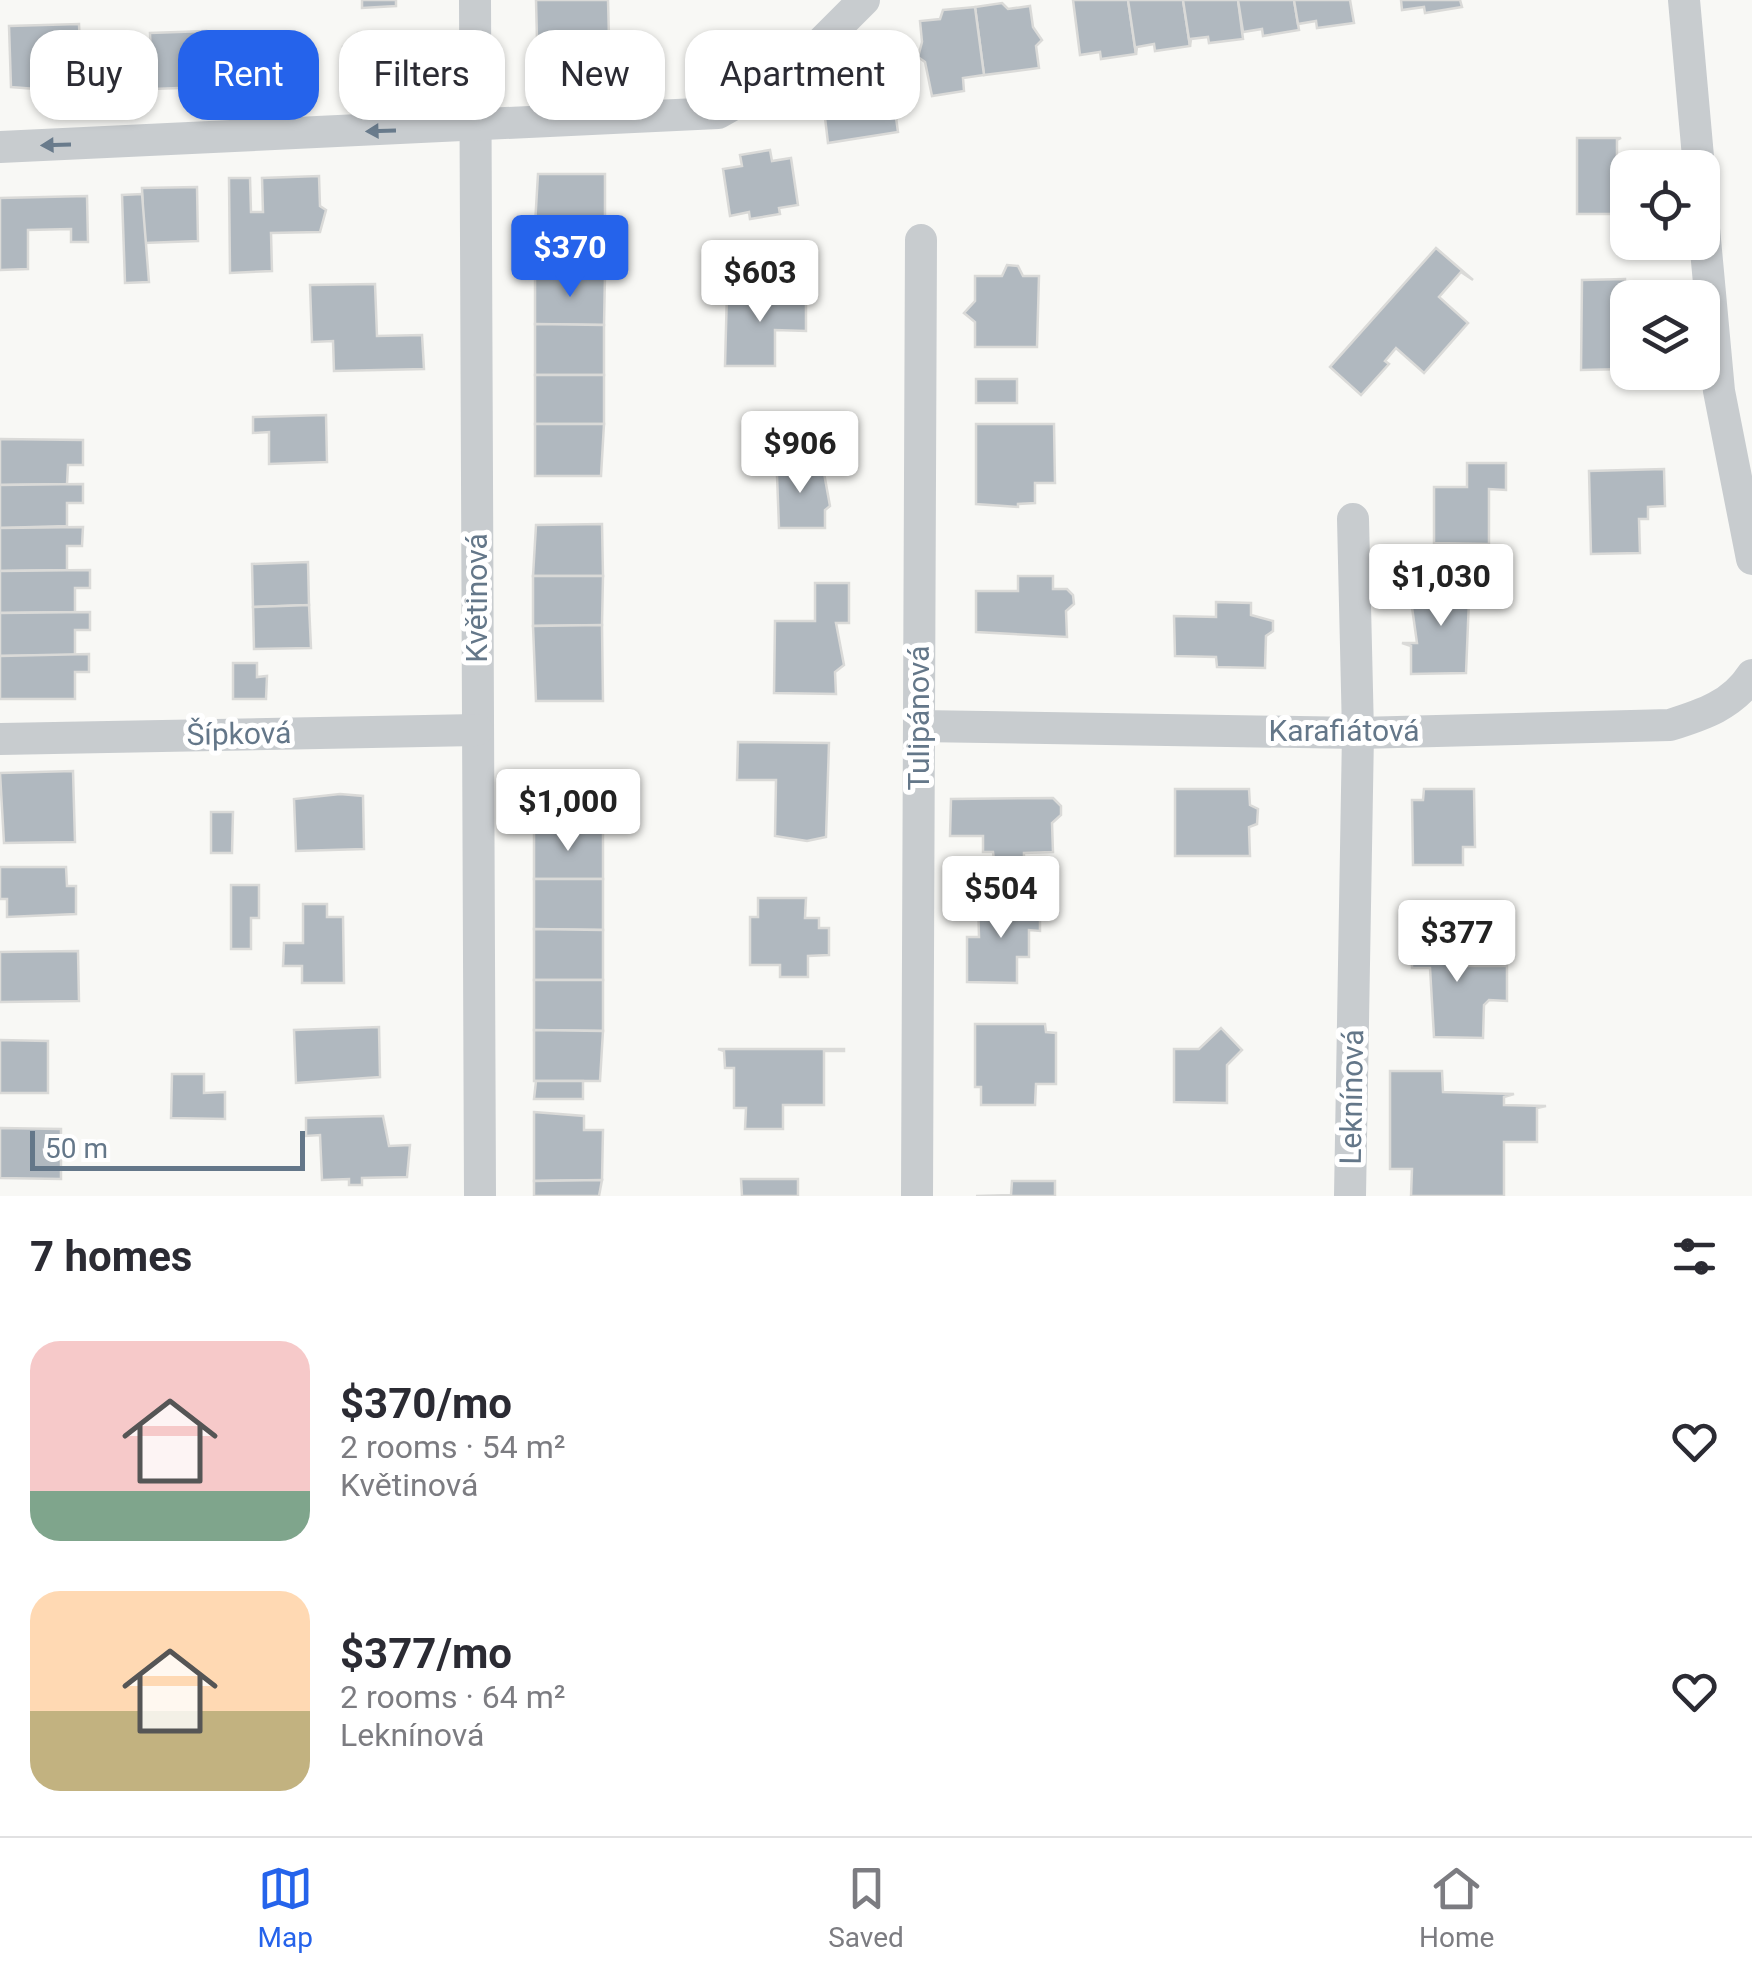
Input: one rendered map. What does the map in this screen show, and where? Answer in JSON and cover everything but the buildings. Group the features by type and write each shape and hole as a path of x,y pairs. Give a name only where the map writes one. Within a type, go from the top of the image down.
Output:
{"street":[{"name":"Květinová","path":"475,0 480,1196"},
{"path":"0,147 718,113 793,71 864,0"},
{"path":"1684,0 1697,150"},
{"name":"Tulipánová","path":"917,1196 921,240"},
{"path":"1707,260 1719,391 1752,559"},
{"name":"Leknínová","path":"1350,1196 1358,733 1354,519"},
{"name":"Karafiátová","path":"920,726 1358,733 1670,725 1713,711 1744,688 1752,674"},
{"name":"Šípková","path":"0,738 477,730"}]}
